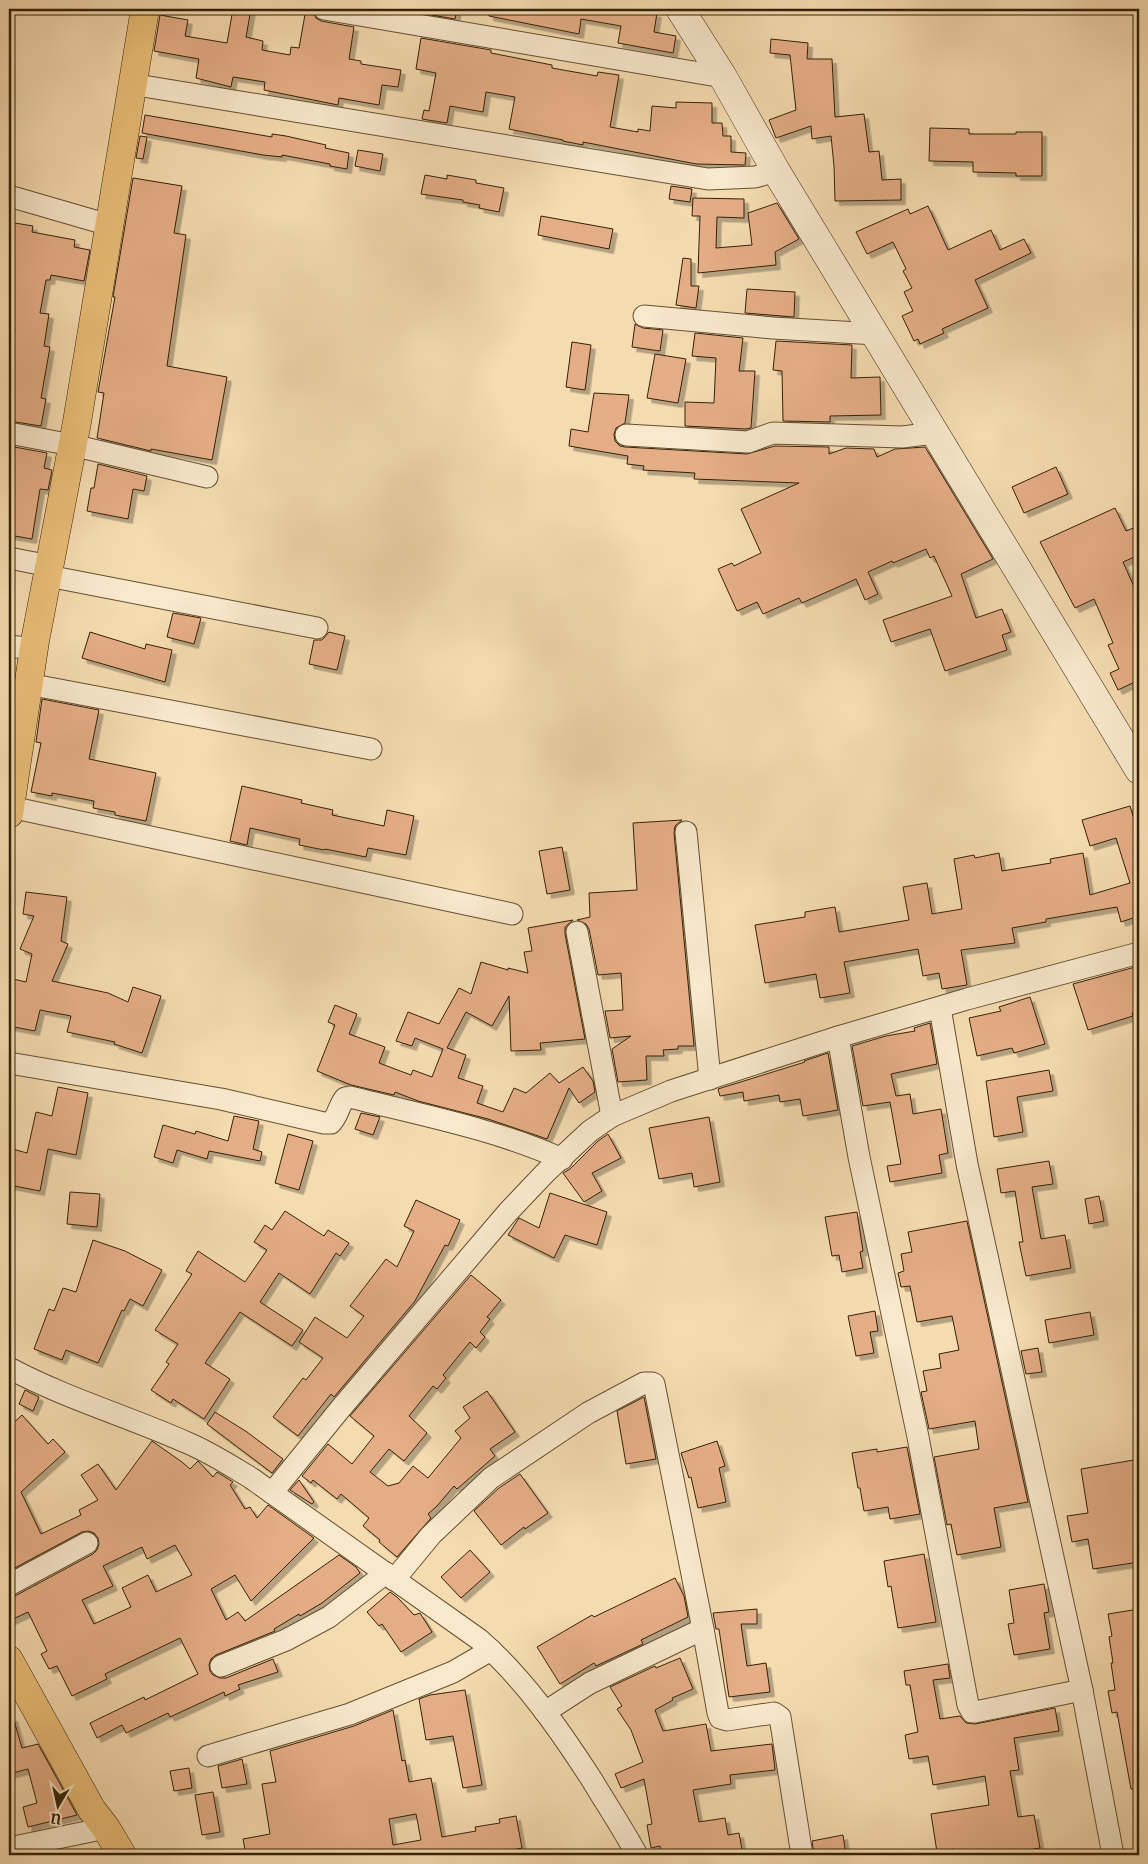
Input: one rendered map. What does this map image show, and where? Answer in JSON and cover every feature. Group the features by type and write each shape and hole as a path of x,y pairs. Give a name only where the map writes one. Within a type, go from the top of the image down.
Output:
{"main road":[{"path":"9,811 15,737 28,684 21,648 49,571 110,225 145,9"},
{"path":"9,1660 92,1810 106,1828 122,1855"}],"street":[{"path":"324,9 723,77"},
{"path":"680,9 723,77 776,171 1139,770"},
{"path":"132,84 708,179 755,177 776,171"},
{"path":"9,196 110,225"},
{"path":"644,316 772,328 876,334"},
{"path":"9,433 72,445 208,477"},
{"path":"626,435 748,442 773,433 902,437 935,433"},
{"path":"9,558 49,571 317,628"},
{"path":"28,684 371,749"},
{"path":"9,811 512,914"},
{"path":"686,832 710,1079"},
{"path":"577,932 612,1116"},
{"path":"272,1492 508,1212 546,1172 590,1131 612,1116 671,1091 838,1037 1139,953"},
{"path":"940,1008 962,1137 980,1226 1082,1690 1113,1855"},
{"path":"838,1037 859,1156 918,1437 968,1704 972,1712 975,1712 1082,1690"},
{"path":"9,1063 221,1099 324,1124 331,1123 335,1119 341,1103 345,1098 350,1098 479,1130 539,1148 562,1159"},
{"path":"9,1368 28,1379 93,1407 191,1444 251,1478 480,1640 512,1670 545,1712 584,1768 637,1855"},
{"path":"221,1666 286,1640 329,1617 390,1576 491,1478 588,1413 644,1383 652,1383 656,1390 720,1718 729,1720 774,1713 780,1717 802,1855"},
{"path":"9,1585 87,1543"},
{"path":"545,1712 590,1683 703,1629"},
{"path":"208,1756 350,1714 453,1672 491,1650"},
{"path":"9,1848 106,1828"}],"building":[{"path":"233,9 251,9 246,37 263,41 262,50 290,55 291,47 299,48 306,9 312,10 316,18 321,21 354,27 349,59 361,61 361,64 401,70 398,87 382,85 379,105 339,98 338,105 264,90 265,82 233,77 231,87 196,78 199,59 154,51 160,15 188,20 185,36 227,43"},
{"path":"426,9 457,9 455,19 426,14"},
{"path":"489,9 631,9 657,13 654,32 676,36 673,53 618,43 621,26 581,19 579,34 489,16"},
{"path":"421,38 491,50 491,53 552,65 552,68 597,76 598,72 619,75 610,127 638,132 638,129 650,131 652,106 676,108 676,102 712,103 712,123 722,123 723,136 731,136 731,152 746,153 745,165 696,164 583,142 583,145 509,129 515,97 486,92 483,112 450,106 447,123 422,119 424,110 429,111 436,73 416,69"},
{"path":"771,39 808,43 807,59 832,59 835,117 864,114 869,152 879,151 882,180 901,179 901,200 835,201 831,136 812,139 811,126 776,138 769,120 796,110 790,55 770,53"},
{"path":"145,115 272,137 272,134 286,136 326,145 325,148 349,153 347,169 282,155 282,157 263,155 142,133"},
{"path":"930,128 969,129 969,134 1042,132 1042,176 1016,176 1016,173 973,172 973,162 929,161"},
{"path":"140,136 147,137 143,159 136,158"},
{"path":"358,150 383,154 380,171 355,166"},
{"path":"425,175 447,179 447,175 476,180 476,183 504,188 499,212 479,208 480,205 463,202 463,200 421,194"},
{"path":"133,178 182,186 174,233 186,235 167,366 227,377 212,460 151,449 151,451 97,438 104,393 98,392"},
{"path":"671,186 692,189 690,202 669,199"},
{"path":"693,198 744,199 744,218 717,217 716,248 752,245 748,213 777,203 799,239 775,252 776,265 698,273 700,216 692,216"},
{"path":"928,206 948,250 991,230 1000,250 1024,239 1031,253 975,280 988,308 942,329 944,333 920,344 918,339 914,341 902,316 913,311 904,292 912,288 903,271 906,269 893,242 867,254 856,232 908,209 910,214"},
{"path":"541,216 613,229 609,249 538,235"},
{"path":"9,222 33,226 32,232 75,240 74,247 90,250 84,281 51,275 50,280 46,280 40,313 49,314 44,346 50,347 41,398 46,399 41,426 9,421 14,387 9,386 9,365 15,329 9,328"},
{"path":"683,258 691,259 691,286 699,286 696,308 676,305"},
{"path":"747,289 795,292 794,317 745,313"},
{"path":"635,324 643,328 663,330 660,351 632,347"},
{"path":"695,333 743,338 739,371 755,371 751,428 685,426 685,402 714,403 716,358 692,356"},
{"path":"776,341 852,345 851,378 880,377 881,415 830,416 830,422 783,421 782,371 773,370"},
{"path":"572,342 591,345 585,390 566,387"},
{"path":"655,354 686,359 678,403 647,398"},
{"path":"594,393 629,395 625,423 616,428 614,434 615,441 620,446 625,447 747,454 775,446 829,447 829,454 846,448 874,449 877,457 895,449 925,447 993,559 961,574 976,618 1002,609 1011,632 1002,635 1007,650 945,671 930,629 891,642 883,620 952,596 934,556 930,558 926,549 868,572 878,594 865,600 856,579 802,603 799,598 763,614 757,602 737,611 718,569 732,563 734,566 761,553 741,509 799,483 694,479 695,473 643,470 644,466 627,464 628,456 569,446 571,429 588,432"},
{"path":"9,446 47,453 44,468 52,470 48,490 40,489 32,539 9,535"},
{"path":"98,464 147,476 144,491 133,489 128,519 87,511 91,488 94,488"},
{"path":"1056,467 1068,494 1024,513 1012,487"},
{"path":"1115,508 1126,531 1136,527 1139,535 1139,555 1123,562 1139,598 1139,680 1118,690 1110,673 1119,669 1108,645 1113,643 1094,599 1075,608 1040,542"},
{"path":"173,613 201,618 194,644 167,637"},
{"path":"90,632 145,649 146,644 172,650 165,682 82,658"},
{"path":"329,632 345,636 337,670 309,664 314,640 322,640"},
{"path":"42,699 99,710 89,759 156,773 146,821 115,815 115,812 93,808 94,801 52,793 52,796 31,792 41,743 36,742"},
{"path":"242,786 302,800 301,803 333,810 332,815 384,826 387,810 414,816 406,855 368,848 366,857 324,850 299,845 300,839 250,828 247,845 230,841"},
{"path":"1130,806 1139,835 1139,916 1121,922 1117,907 1046,919 1046,922 1012,928 1015,943 961,950 967,985 942,989 939,973 923,976 918,949 844,962 850,993 820,998 816,974 765,983 755,925 805,917 805,912 835,907 839,932 909,920 903,887 927,883 932,914 962,909 954,859 974,855 975,858 999,853 1002,871 1051,863 1050,859 1083,853 1090,895 1130,883 1116,838 1090,846 1082,820"},
{"path":"682,820 675,826 674,833 694,1046 678,1046 678,1049 663,1050 664,1056 646,1056 647,1080 618,1082 612,1049 631,1036 610,1038 605,1011 623,1010 621,973 598,975 589,929 586,924 577,920 590,917 589,893 637,890 633,823"},
{"path":"562,847 570,890 547,894 539,851"},
{"path":"26,892 67,897 61,941 68,944 52,981 108,993 128,1002 133,987 161,996 142,1053 114,1044 115,1042 67,1032 71,1016 40,1010 35,1031 9,1026 9,978 26,982 32,954 20,949 34,916 23,914"},
{"path":"573,920 565,927 565,934 585,1039 540,1043 541,1050 511,1051 509,996 492,1026 466,1012 447,1048 466,1055 458,1078 483,1086 477,1103 503,1112 514,1088 526,1093 550,1073 559,1083 583,1067 593,1081 595,1092 579,1103 569,1088 547,1139 488,1119 418,1101 395,1092 394,1095 351,1085 317,1071 335,1025 328,1022 335,1005 357,1014 349,1034 385,1047 379,1063 411,1075 413,1070 432,1077 443,1049 415,1038 412,1046 396,1041 408,1012 439,1024 459,988 471,994 481,962 508,970 508,968 528,973 524,952 532,951 528,928"},
{"path":"1139,966 1139,1011 1132,1013 1133,1016 1088,1030 1073,984"},
{"path":"1030,997 1045,1044 1014,1053 1012,1048 977,1056 969,1018 1001,1011 999,1007"},
{"path":"930,1023 937,1064 891,1074 896,1096 910,1094 913,1114 941,1109 948,1153 939,1155 942,1173 890,1182 887,1166 901,1164 890,1102 863,1106 852,1046 886,1036 915,1031 914,1028"},
{"path":"828,1053 838,1110 803,1116 800,1099 780,1102 779,1095 744,1101 743,1092 720,1096 718,1089"},
{"path":"1049,1070 1053,1091 1017,1097 1023,1132 994,1137 986,1081"},
{"path":"58,1087 88,1093 76,1155 48,1149 40,1191 9,1185 9,1148 27,1153 36,1112 52,1116"},
{"path":"361,1113 380,1117 373,1135 355,1129"},
{"path":"234,1116 259,1121 253,1149 262,1152 260,1161 209,1151 207,1159 177,1150 173,1163 154,1157 163,1125 195,1134 196,1131 228,1141"},
{"path":"709,1117 720,1182 694,1187 692,1173 659,1179 649,1128"},
{"path":"288,1134 313,1141 299,1190 275,1183"},
{"path":"608,1134 621,1158 592,1173 602,1191 584,1202 563,1173 570,1169 598,1141"},
{"path":"1049,1161 1053,1184 1032,1187 1041,1239 1065,1235 1071,1268 1026,1276 1019,1242 1023,1242 1015,1191 1001,1193 997,1169"},
{"path":"70,1192 100,1194 97,1227 67,1224"},
{"path":"550,1193 607,1212 597,1245 565,1235 554,1258 508,1235 519,1218 539,1228"},
{"path":"1099,1196 1104,1221 1089,1224 1085,1199"},
{"path":"416,1200 460,1220 448,1246 445,1245 415,1301 334,1397 331,1394 298,1436 273,1417 303,1378 306,1380 323,1358 299,1342 315,1317 347,1338 364,1316 350,1306 386,1259 397,1267 414,1231 404,1226"},
{"path":"285,1211 324,1236 328,1230 349,1243 340,1256 336,1253 310,1294 279,1273 260,1302 303,1330 292,1346 240,1312 205,1363 230,1379 204,1419 173,1399 171,1403 151,1390 169,1364 166,1362 178,1344 155,1330 192,1274 186,1271 198,1251 245,1282 267,1250 254,1242 265,1225 272,1230"},
{"path":"857,1212 863,1251 860,1252 863,1268 842,1272 839,1255 832,1256 825,1217"},
{"path":"967,1221 1028,1502 994,1508 1001,1547 957,1555 951,1524 947,1525 934,1457 979,1449 975,1421 929,1429 921,1392 927,1391 923,1371 941,1368 939,1354 959,1350 952,1316 917,1322 910,1286 901,1287 898,1273 904,1271 901,1254 912,1252 908,1232"},
{"path":"93,1240 125,1251 162,1270 143,1306 130,1299 124,1311 122,1310 98,1363 66,1350 62,1360 34,1349 49,1309 54,1311 63,1288 76,1292"},
{"path":"471,1275 501,1300 487,1317 490,1319 480,1332 485,1337 476,1348 470,1342 443,1375 446,1378 437,1389 433,1386 409,1416 427,1433 404,1461 389,1449 370,1472 388,1486 399,1483 413,1466 428,1478 461,1438 455,1431 470,1418 463,1407 487,1391 515,1432 490,1449 495,1456 457,1489 454,1486 428,1514 431,1518 397,1557 363,1526 369,1518 341,1494 337,1499 313,1480 311,1483 302,1476 328,1444 352,1464 374,1436 350,1416"},
{"path":"875,1311 878,1331 870,1332 874,1353 856,1356 848,1316"},
{"path":"1090,1312 1094,1335 1049,1343 1045,1320"},
{"path":"1038,1348 1042,1372 1026,1374 1021,1351"},
{"path":"25,1390 39,1397 33,1411 19,1404"},
{"path":"644,1397 656,1459 626,1464 617,1411"},
{"path":"215,1412 247,1432 283,1459 272,1473 207,1424"},
{"path":"22,1415 48,1444 53,1439 65,1452 21,1492 41,1534 81,1515 79,1510 98,1500 81,1475 98,1464 116,1490 152,1441 190,1469 198,1461 213,1477 217,1472 233,1482 230,1485 245,1509 250,1507 257,1518 268,1505 314,1538 251,1601 235,1575 211,1589 226,1620 238,1612 245,1621 339,1555 356,1567 360,1573 322,1603 300,1616 299,1614 274,1629 275,1631 216,1655 211,1659 209,1665 213,1675 226,1678 273,1659 278,1672 238,1685 240,1689 225,1696 224,1692 170,1717 168,1713 126,1733 122,1725 97,1738 90,1723 144,1697 145,1700 198,1674 180,1638 105,1674 107,1679 72,1696 57,1666 49,1669 41,1654 47,1651 28,1612 9,1621 9,1597 15,1596 93,1554 99,1544 98,1538 94,1533 82,1532 9,1571 9,1427","holes":["175,1545 192,1575 156,1592 148,1575 122,1588 131,1607 94,1624 82,1600 113,1586 103,1566 142,1547 147,1559"]},
{"path":"717,1441 725,1466 719,1468 726,1502 698,1508 691,1477 689,1478 681,1453"},
{"path":"907,1447 920,1514 890,1519 888,1507 864,1511 852,1453 877,1449 877,1452"},
{"path":"1134,1460 1139,1488 1139,1562 1093,1569 1088,1539 1072,1542 1067,1516 1088,1513 1081,1469"},
{"path":"520,1474 548,1513 525,1529 524,1527 501,1545 474,1511 499,1488"},
{"path":"299,1480 314,1502 312,1504 290,1490"},
{"path":"470,1550 490,1572 461,1598 441,1577"},
{"path":"924,1554 936,1622 898,1628 891,1586 888,1587 884,1561"},
{"path":"675,1578 684,1596 688,1617 641,1640 643,1644 596,1666 594,1663 560,1684 537,1647 592,1615 594,1617"},
{"path":"1044,1584 1049,1612 1044,1613 1050,1649 1014,1655 1008,1624 1014,1623 1009,1590"},
{"path":"390,1592 414,1615 420,1613 432,1632 401,1652 382,1624 379,1626 367,1612"},
{"path":"757,1609 757,1624 741,1624 747,1666 766,1663 770,1692 729,1697 719,1629 716,1629 713,1613"},
{"path":"1139,1609 1139,1789 1131,1789 1117,1712 1112,1713 1108,1691 1115,1690 1109,1637 1112,1636 1108,1614"},
{"path":"680,1658 693,1689 672,1698 673,1700 655,1710 663,1731 706,1724 711,1751 772,1744 775,1770 730,1775 731,1784 693,1790 699,1822 725,1818 728,1835 739,1833 743,1855 662,1855 660,1846 651,1848 647,1825 652,1824 644,1779 621,1788 615,1774 643,1762 631,1730 617,1709 622,1706 610,1687 655,1666 656,1668"},
{"path":"948,1664 950,1678 933,1680 940,1719 960,1716 966,1723 975,1724 1055,1708 1059,1731 1014,1738 1019,1770 1010,1771 1018,1817 1034,1815 1040,1848 1033,1849 1034,1855 954,1855 953,1849 937,1852 931,1814 989,1805 985,1776 933,1785 928,1756 909,1759 905,1735 918,1732 910,1685 906,1685 904,1671"},
{"path":"465,1690 482,1785 463,1788 453,1736 426,1740 419,1699 430,1695"},
{"path":"393,1710 402,1761 405,1760 409,1782 431,1778 442,1837 476,1831 475,1827 500,1823 499,1819 516,1816 522,1848 489,1855 246,1855 243,1839 270,1834 262,1784 276,1782 270,1751 354,1726","holes":["416,1814 421,1840 393,1845 389,1819"]},
{"path":"9,1717 13,1717 22,1748 38,1744 77,1815 28,1827 23,1807 37,1803 28,1769 9,1774"},
{"path":"242,1759 247,1784 222,1788 218,1766"},
{"path":"189,1768 192,1788 174,1791 170,1771"},
{"path":"213,1792 220,1832 202,1835 195,1795"},
{"path":"843,1835 846,1855 814,1855 812,1841"}]}
